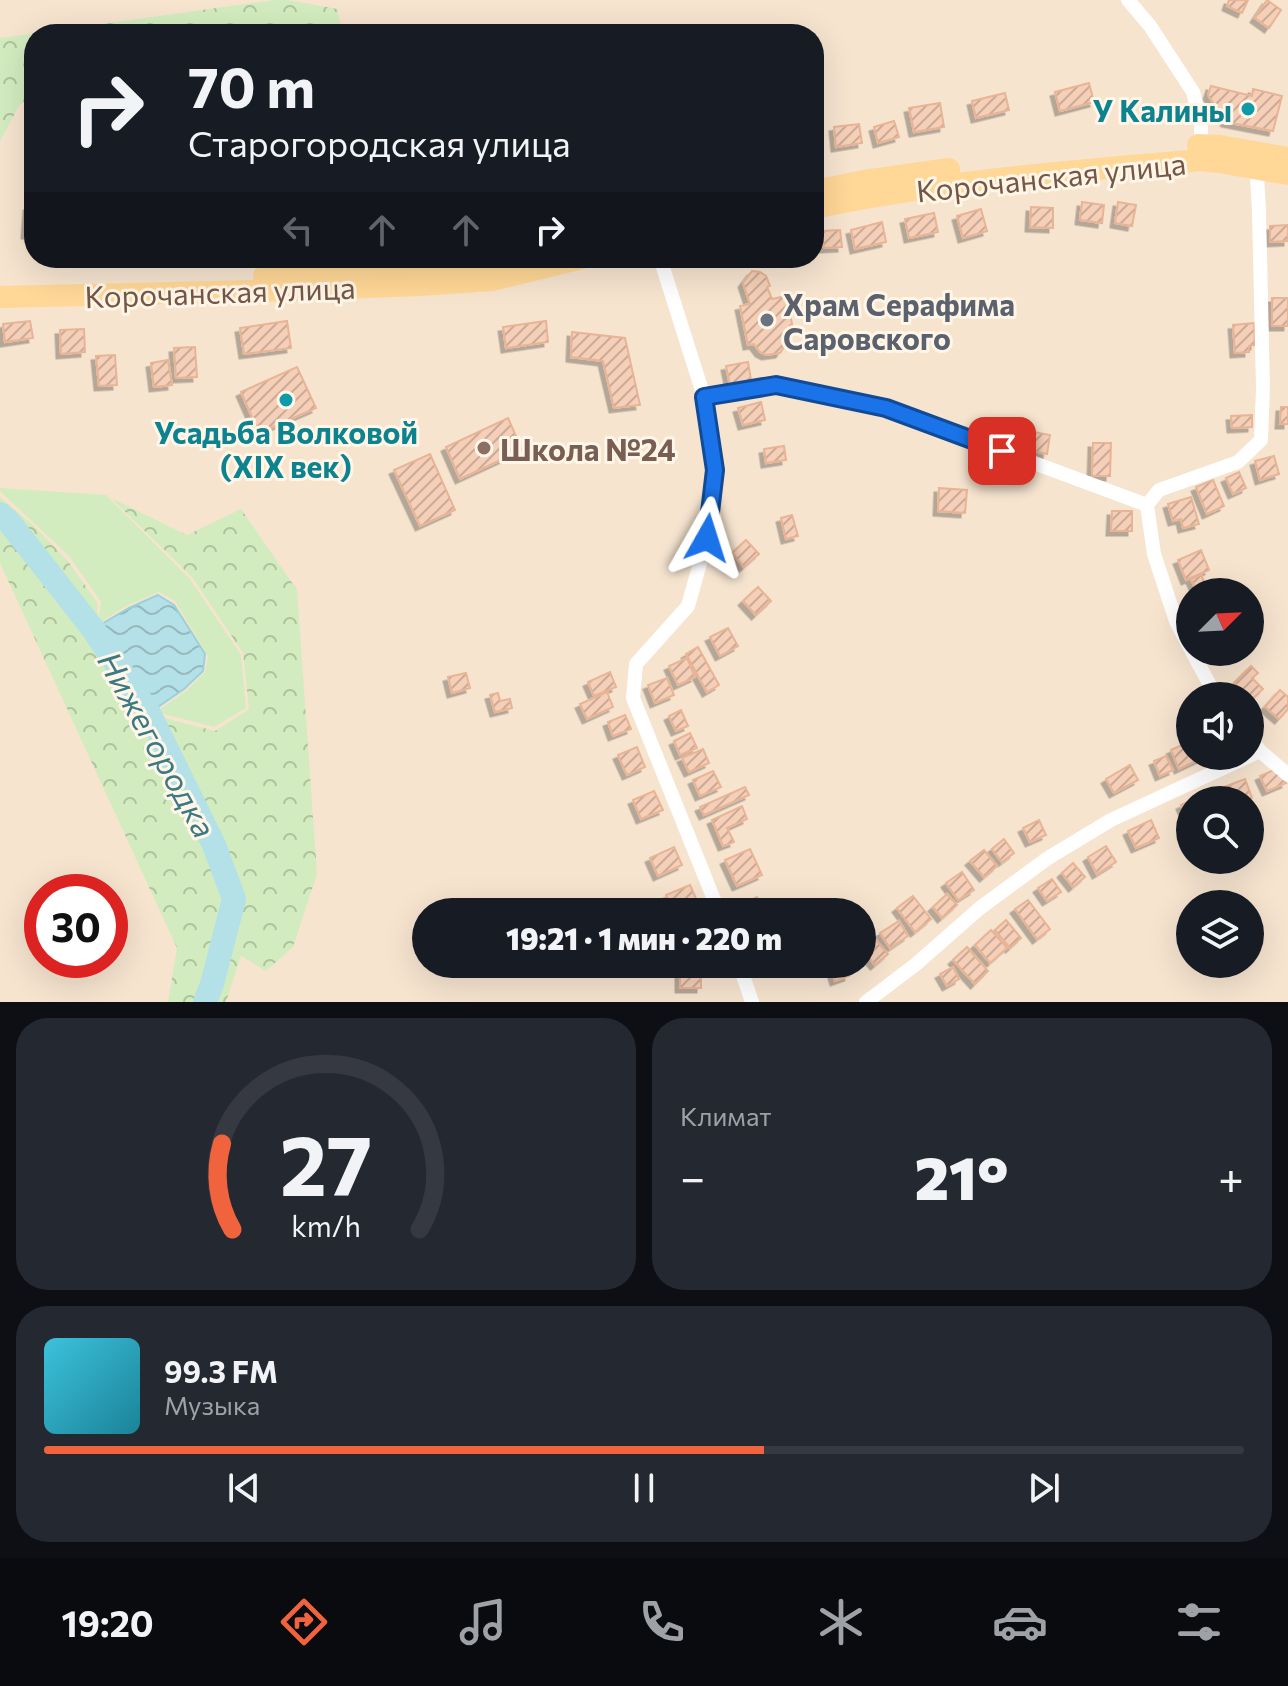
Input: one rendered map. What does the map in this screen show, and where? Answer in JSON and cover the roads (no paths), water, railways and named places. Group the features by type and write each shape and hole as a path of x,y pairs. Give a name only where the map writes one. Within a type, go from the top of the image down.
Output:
{"main road":[{"name":"Корочанская улица","path":"824,206 873,195 1201,153"},
{"name":"Корочанская улица","path":"824,189 1004,162 1201,153 1256,160 1288,158"},
{"name":"Корочанская улица","path":"1256,160 1288,174"},
{"name":"Корочанская улица","path":"0,284 419,268"},
{"name":"Корочанская улица","path":"0,297 419,285 492,280 541,268"}],"street":[{"path":"1128,0 1150,26 1193,92 1201,123 1201,153"},
{"path":"1176,621 1154,554 1147,505 1159,490 1238,462 1261,440 1263,373 1256,160"},
{"path":"663,268 704,397 715,470 707,538 688,606 636,664 633,698 713,898"},
{"path":"704,397 776,385 886,408 1147,505"},
{"path":"1264,754 1288,775"},
{"path":"866,1002 915,965 980,908 1048,858 1111,820 1219,770"},
{"path":"744,978 752,1002"}],"water":[{"path":"158,595 174,605 205,654 203,671 184,689 149,713 93,629"}],"waterway":[{"name":"Нижегородка","path":"0,514 93,629 149,713 214,845 234,899 205,1002"}],"place":[{"name":"У Калины","path":"1248,109"},
{"name":"Храм Серафима Саровского","path":"767,320"},
{"name":"Усадьба Волковой (XIX век)","path":"286,400"},
{"name":"Школа №24","path":"484,448"}]}
